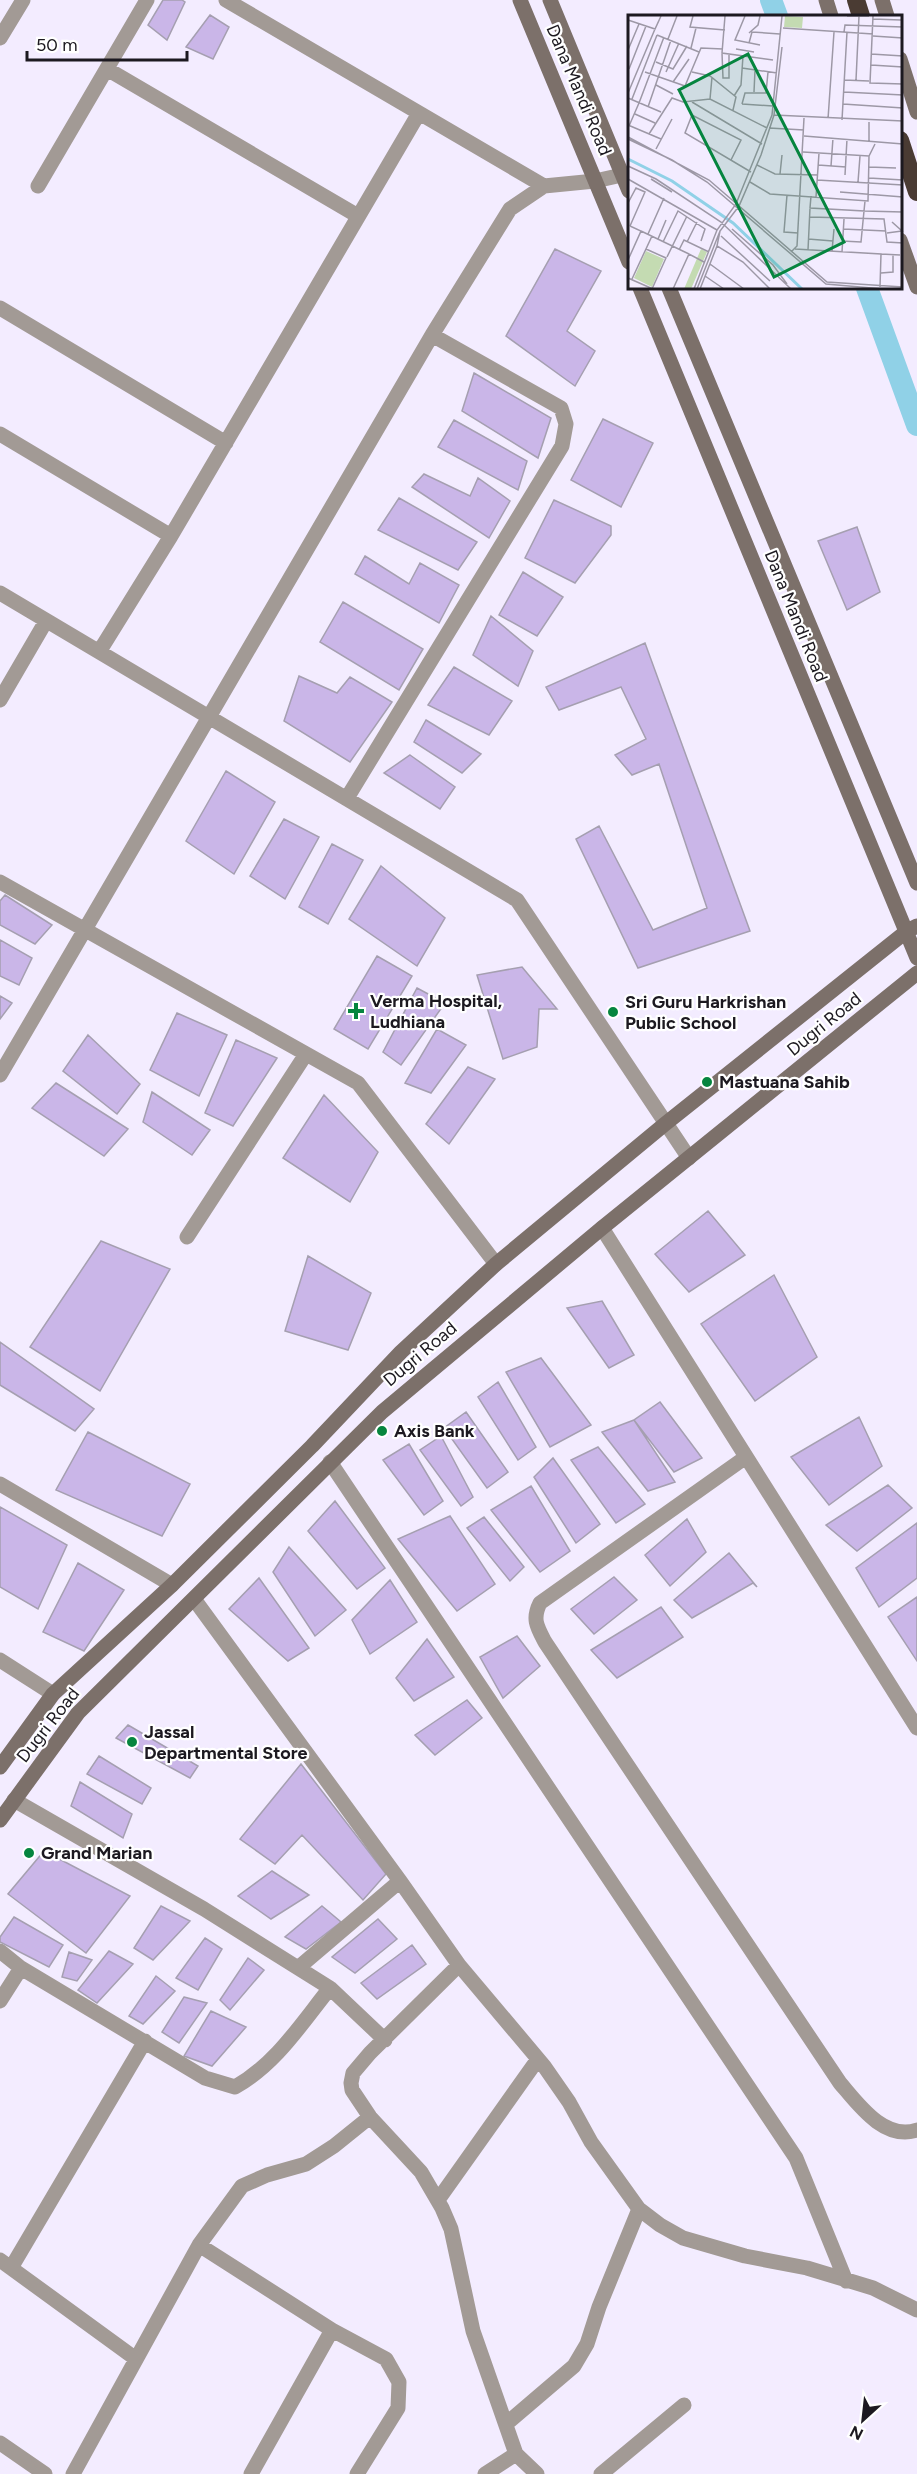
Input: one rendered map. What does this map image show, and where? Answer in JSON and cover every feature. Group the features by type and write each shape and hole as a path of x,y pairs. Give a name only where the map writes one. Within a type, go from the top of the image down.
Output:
{"highway":[{"path":"856,0 861,15"},
{"path":"902,146 917,192"}],"street":[{"path":"0,38 5,19 23,0"},
{"path":"38,186 147,0"},
{"path":"226,0 544,186"},
{"name":"Dana Mandi Road","path":"520,0 628,260"},
{"path":"550,0 628,189"},
{"path":"826,0 831,15"},
{"path":"882,0 887,15"},
{"path":"902,65 917,112"},
{"path":"107,69 358,216"},
{"path":"99,652 171,536 419,112"},
{"path":"0,1075 86,930 208,715 432,335 510,209 544,186 622,175"},
{"path":"902,246 917,287"},
{"name":"Dana Mandi Road","path":"641,290 912,928 917,958"},
{"path":"670,290 917,884"},
{"path":"0,308 226,443"},
{"path":"347,798 562,446 566,424 561,408 432,335"},
{"path":"0,434 171,536"},
{"path":"0,593 517,900 689,1158"},
{"path":"0,699 46,621"},
{"path":"0,882 358,1083 496,1264"},
{"name":"Dugri Road","path":"0,1767 53,1694 172,1586 312,1446 401,1352 496,1264 665,1124 912,928"},
{"name":"Dugri Road","path":"0,1820 78,1713 382,1412 602,1228 917,973"},
{"path":"187,1237 306,1054"},
{"path":"602,1228 917,1728"},
{"path":"746,1456 540,1603 534,1614 535,1620 545,1642 840,2083 868,2116 894,2129 911,2132 917,2130"},
{"path":"330,1462 796,2158 846,2281"},
{"path":"0,1484 172,1586"},
{"path":"194,1599 459,1965 538,2059 569,2102 597,2151 639,2209 660,2225 684,2238 746,2256 807,2268 873,2288 917,2310"},
{"path":"0,1660 53,1694"},
{"path":"14,1800 204,1909 330,1988 385,2040"},
{"path":"298,1968 400,1881"},
{"path":"0,1951 21,1968 205,2078 235,2087 254,2077 272,2061 330,1988"},
{"path":"459,1965 358,2067 353,2073 352,2090 370,2117 421,2172 438,2200 451,2229 472,2331 516,2454 537,2474"},
{"path":"0,2001 21,1968"},
{"path":"136,2359 5,2264 145,2041"},
{"path":"438,2200 538,2059"},
{"path":"73,2474 199,2245 242,2186 267,2175 306,2164 334,2146 370,2117"},
{"path":"506,2424 574,2366 587,2344 599,2307 639,2209"},
{"path":"199,2245 332,2330 386,2359 399,2382 398,2408 357,2474"},
{"path":"251,2474 332,2330"},
{"path":"601,2474 684,2405"},
{"path":"0,2443 45,2474"},
{"path":"485,2474 516,2454"}],"building":[{"path":"163,0 185,2 167,40 148,25"},
{"path":"210,15 229,27 213,59 186,47"},
{"path":"555,249 601,271 567,331 595,351 575,386 506,336"},
{"path":"474,373 551,418 538,458 462,411"},
{"path":"603,419 653,443 621,507 571,480"},
{"path":"454,420 527,461 518,490 438,447"},
{"path":"424,474 470,496 478,478 510,501 489,538 412,487"},
{"path":"399,498 477,542 458,570 378,530"},
{"path":"554,500 611,526 611,535 575,583 525,558"},
{"path":"857,527 880,592 847,610 818,541"},
{"path":"365,556 409,584 420,563 459,585 439,623 355,574"},
{"path":"523,572 563,597 537,636 499,615"},
{"path":"343,602 423,649 399,690 320,642"},
{"path":"491,616 533,651 518,686 473,655"},
{"path":"645,643 750,931 638,968 576,839 599,826 653,930 707,908 659,764 632,775 615,755 646,739 621,687 559,710 546,687"},
{"path":"454,667 512,701 489,735 428,705"},
{"path":"299,676 337,693 350,677 392,702 350,762 284,721"},
{"path":"426,720 481,754 462,773 414,742"},
{"path":"410,755 455,787 440,809 384,773"},
{"path":"226,771 275,802 234,874 186,841"},
{"path":"284,819 319,837 285,899 250,876"},
{"path":"332,844 363,860 328,924 299,907"},
{"path":"381,866 445,918 417,966 349,919"},
{"path":"5,895 52,925 35,944 0,925 0,901"},
{"path":"0,940 32,958 19,985 0,976"},
{"path":"377,956 412,976 368,1049 334,1029"},
{"path":"522,967 557,1009 539,1009 537,1047 503,1059 477,975"},
{"path":"417,988 445,1003 401,1065 383,1052"},
{"path":"0,996 12,1003 0,1019"},
{"path":"177,1013 227,1035 199,1096 150,1070"},
{"path":"437,1029 466,1045 431,1093 405,1083"},
{"path":"88,1035 140,1084 117,1114 63,1071"},
{"path":"236,1040 277,1058 233,1126 205,1113"},
{"path":"468,1067 495,1079 449,1144 426,1124"},
{"path":"56,1083 128,1129 104,1156 32,1108"},
{"path":"152,1092 210,1130 192,1155 143,1122"},
{"path":"324,1095 378,1152 350,1202 283,1158"},
{"path":"708,1211 745,1255 689,1292 655,1254"},
{"path":"101,1241 170,1269 100,1391 30,1347"},
{"path":"308,1256 371,1293 348,1350 285,1331"},
{"path":"774,1275 817,1357 755,1401 701,1324"},
{"path":"602,1301 634,1355 609,1368 567,1308"},
{"path":"0,1342 94,1409 75,1431 0,1385"},
{"path":"541,1358 591,1425 550,1447 506,1372"},
{"path":"498,1382 536,1447 518,1460 478,1397"},
{"path":"660,1402 702,1458 674,1472 634,1420"},
{"path":"466,1412 508,1472 487,1488 444,1428"},
{"path":"859,1417 882,1466 829,1505 791,1457"},
{"path":"634,1420 675,1482 648,1491 602,1432"},
{"path":"88,1432 190,1484 162,1536 56,1490"},
{"path":"441,1436 473,1497 461,1506 420,1450"},
{"path":"409,1444 443,1501 424,1515 383,1460"},
{"path":"598,1447 645,1504 616,1523 571,1460"},
{"path":"553,1458 600,1524 576,1543 534,1477"},
{"path":"888,1485 912,1508 857,1551 826,1525"},
{"path":"531,1486 570,1551 540,1572 491,1510"},
{"path":"335,1501 385,1568 357,1589 308,1531"},
{"path":"0,1507 67,1545 38,1609 0,1587"},
{"path":"450,1516 495,1584 457,1611 398,1539"},
{"path":"484,1517 524,1567 510,1581 467,1528"},
{"path":"687,1519 706,1552 670,1586 645,1555"},
{"path":"917,1523 917,1578 879,1607 856,1568"},
{"path":"289,1547 346,1610 315,1636 273,1572"},
{"path":"729,1553 757,1587 753,1583 692,1618 674,1600"},
{"path":"78,1563 124,1590 84,1651 43,1632"},
{"path":"614,1577 637,1600 594,1634 571,1609"},
{"path":"259,1578 309,1648 288,1661 229,1609"},
{"path":"390,1580 417,1622 370,1654 352,1620"},
{"path":"917,1597 917,1661 888,1617"},
{"path":"661,1607 683,1637 617,1678 591,1650"},
{"path":"517,1636 540,1666 503,1698 480,1657"},
{"path":"427,1639 454,1677 414,1701 396,1678"},
{"path":"467,1700 482,1718 435,1755 415,1735"},
{"path":"128,1725 198,1766 190,1778 116,1738"},
{"path":"99,1756 151,1788 142,1804 87,1774"},
{"path":"301,1764 386,1874 363,1900 302,1835 275,1864 240,1839"},
{"path":"80,1782 132,1814 123,1838 71,1806"},
{"path":"44,1851 130,1896 86,1953 8,1894"},
{"path":"272,1871 309,1895 271,1919 238,1896"},
{"path":"161,1906 190,1921 153,1960 134,1948"},
{"path":"322,1906 341,1922 306,1949 285,1937"},
{"path":"14,1917 63,1945 49,1967 0,1942 0,1937"},
{"path":"378,1919 397,1939 355,1973 332,1957"},
{"path":"205,1938 222,1949 198,1990 176,1978"},
{"path":"412,1945 426,1964 377,1999 361,1983"},
{"path":"109,1951 133,1964 97,2003 78,1990"},
{"path":"69,1952 92,1960 77,1981 62,1977"},
{"path":"248,1958 264,1970 230,2010 220,2000"},
{"path":"156,1976 175,1991 143,2024 129,2016"},
{"path":"184,1997 207,2003 179,2043 162,2032"},
{"path":"211,2011 246,2027 212,2066 184,2056"}],"waterway":[{"path":"771,0 777,15"},
{"path":"868,290 917,425"}],"place":[{"name":"Verma Hospital, Ludhiana","path":"356,1011"},
{"name":"Sri Guru Harkrishan Public School","path":"613,1012"},
{"name":"Mastuana Sahib","path":"707,1082"},
{"name":"Axis Bank","path":"382,1431"},
{"name":"Jassal Departmental Store","path":"132,1742"},
{"name":"Grand Marian","path":"29,1853"}]}
